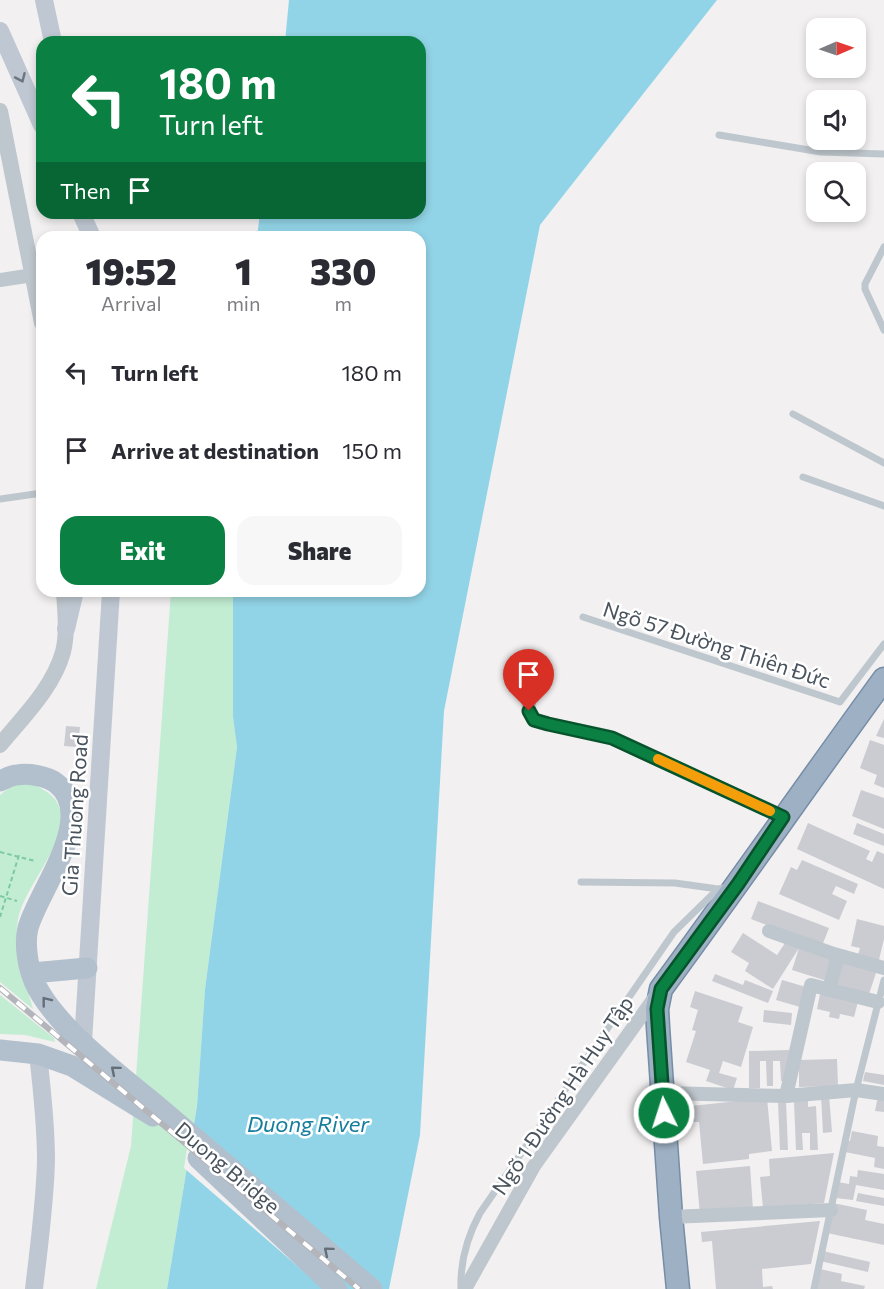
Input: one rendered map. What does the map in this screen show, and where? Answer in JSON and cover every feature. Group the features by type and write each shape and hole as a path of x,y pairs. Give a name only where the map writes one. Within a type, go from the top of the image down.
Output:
{"highway":[{"path":"678,1289 657,1009 661,989 728,887 783,817 884,679"}],"main road":[{"path":"44,0 52,36"},
{"path":"0,31 36,112"},
{"path":"66,629 74,597"},
{"name":"Gia Thuong Road","path":"84,1043 111,597"},
{"name":"Duong Bridge","path":"0,781 17,774 52,779 62,787 69,798 71,813 66,845 28,929 27,944 32,973 41,995 84,1043 372,1289"},
{"path":"32,973 87,968"},
{"name":"Duong Bridge","path":"0,1050 38,1054 72,1066 152,1115 337,1289"},
{"path":"34,1289 46,1161 44,1106 38,1054"}],"street":[{"path":"0,111 36,291"},
{"path":"0,280 33,275"},
{"path":"0,745 41,696 63,652 66,629 64,597"},
{"path":"528,689 529,711 534,720 607,736 783,817"},
{"path":"769,931 884,968"},
{"path":"829,990 838,955"},
{"path":"786,1096 811,985 878,1002"},
{"name":"Ngõ 1 Đường Hà Huy Tập","path":"463,1289 534,1166 661,989"},
{"path":"663,1093 786,1096 856,1090 884,1094"},
{"path":"671,1217 831,1210"}],"lane":[{"path":"719,135 821,152 884,154"},
{"path":"884,247 865,284 865,289 884,330"},
{"path":"793,414 884,463"},
{"path":"802,477 884,506"},
{"path":"0,499 36,494"},
{"name":"Ngõ 57 Đường Thiên Đức","path":"582,617 840,702 884,644"},
{"path":"581,882 675,883 728,887"},
{"path":"463,1289 462,1265 465,1249 469,1234 480,1214 674,932 728,887"},
{"path":"814,1289 856,1090 884,980"}],"path":[{"path":"0,852 19,855 35,861"},
{"path":"0,917 19,855"},
{"path":"0,896 17,902"}],"green space":[{"path":"171,597 233,597 233,717 237,747 205,989 197,1106 167,1289 96,1289 131,1146"},
{"path":"26,782 49,794 60,808 61,825 46,863 24,901 18,919 18,953 33,1009 0,982 0,795 9,788"},
{"path":"0,995 54,1038 55,1042 25,1035 0,1034"}],"water":[{"name":"Duong River","path":"289,0 717,0 540,225 444,711 420,1135 389,1289 167,1289 197,1106 205,989 237,747 233,717 233,597 426,597 426,231 258,231 259,219 426,219 426,36 286,36"}],"pier":[{"path":"187,1149 333,1289 324,1289 184,1168"}],"building":[{"path":"884,719 884,738 876,736"},
{"path":"66,726 80,727 78,747 64,746"},
{"path":"870,740 884,745 884,788 874,784 877,775 860,768"},
{"path":"861,790 884,798 884,829 852,816"},
{"path":"808,823 870,851 866,859 872,862 877,851 884,854 884,889 797,849"},
{"path":"857,823 884,834 884,846 853,834"},
{"path":"802,860 858,884 854,894 836,886 832,894 847,901 839,920 779,894 791,867 797,870"},
{"path":"758,901 829,928 822,946 751,919"},
{"path":"857,919 884,926 884,939 878,964 857,958 860,948 851,946"},
{"path":"743,933 777,955 787,940 834,956 827,981 792,970 799,948 773,989 745,971 749,963 731,952"},
{"path":"840,958 877,970 869,994 832,983"},
{"path":"715,974 743,985 745,980 773,991 768,1003 712,981"},
{"path":"782,980 806,987 800,1007 776,1000"},
{"path":"821,989 859,998 854,1017 840,1014 839,1019 829,1017 830,1012 817,1009"},
{"path":"695,991 743,1007 738,1022 753,1027 741,1067 723,1061 719,1073 737,1078 733,1090 706,1081 710,1070 686,1062 696,1031 692,1030 698,1010 690,1007"},
{"path":"764,1010 792,1013 791,1025 763,1022"},
{"path":"789,1050 788,1081 781,1081 780,1061 773,1061 773,1086 767,1086 766,1061 760,1061 760,1088 749,1088 749,1051"},
{"path":"837,1059 838,1086 799,1087 799,1060"},
{"path":"865,1072 884,1075 884,1085 863,1081"},
{"path":"829,1095 832,1132 823,1133 821,1096"},
{"path":"878,1096 884,1097 884,1112 875,1111"},
{"path":"767,1098 772,1151 749,1154 749,1159 703,1164 699,1122 692,1122 691,1106"},
{"path":"808,1100 808,1107 816,1106 818,1150 810,1150 810,1133 802,1133 803,1150 796,1150 794,1101"},
{"path":"786,1101 788,1150 780,1150 778,1102"},
{"path":"852,1131 878,1136 877,1146 884,1147 884,1169 874,1167 875,1158 845,1152"},
{"path":"834,1153 824,1203 763,1208 760,1177 770,1176 769,1159"},
{"path":"750,1166 753,1210 700,1215 696,1171"},
{"path":"858,1170 884,1174 884,1190 856,1185 853,1200 836,1198 838,1182 849,1184 850,1176 857,1177"},
{"path":"858,1193 884,1198 884,1206 856,1201"},
{"path":"833,1203 867,1210 865,1220 884,1224 884,1245 827,1233"},
{"path":"820,1221 811,1264 762,1269 763,1287 772,1286 773,1289 716,1289 712,1241 702,1242 701,1232"},
{"path":"823,1251 870,1262 868,1272 820,1261"},
{"path":"820,1269 842,1274 841,1281 865,1286 864,1289 816,1289"}],"railway":[{"path":"0,988 359,1289"}],"slow traffic":[{"path":"658,759 770,811"}],"route":[{"path":"529,711 534,720 612,738 783,817 738,884 661,989 657,1009 664,1113"}]}
